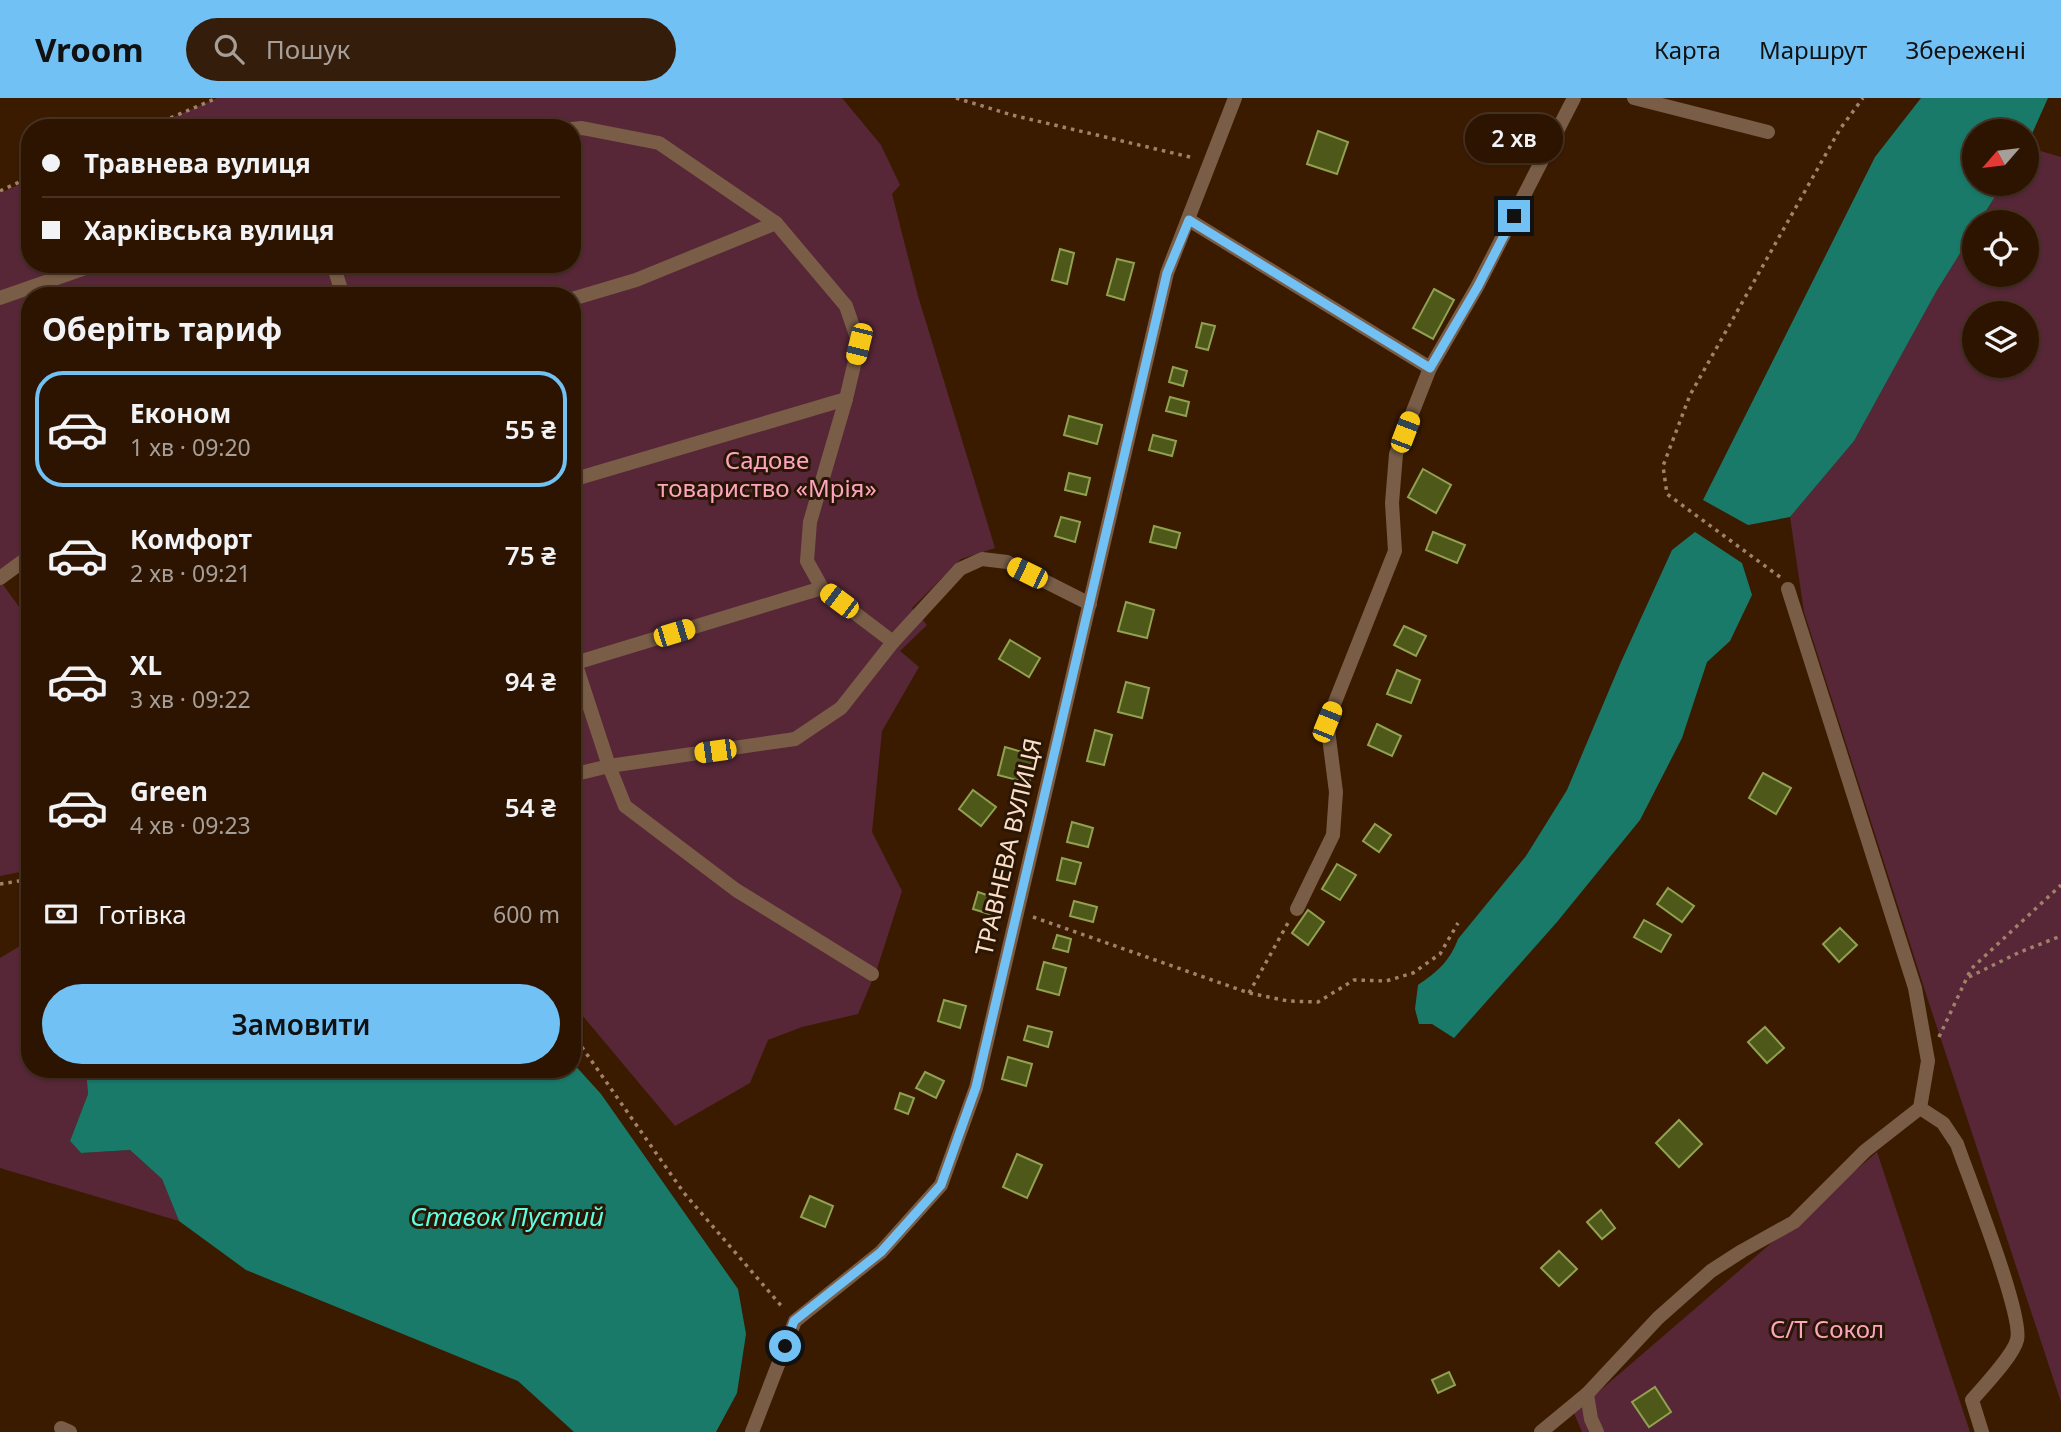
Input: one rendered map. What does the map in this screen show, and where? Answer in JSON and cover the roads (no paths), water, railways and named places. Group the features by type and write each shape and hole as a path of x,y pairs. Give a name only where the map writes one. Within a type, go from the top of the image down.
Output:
{"street":[{"name":"ТРАВНЕВА ВУЛИЦЯ","path":"755,1426 794,1321 881,1252 941,1185 976,1087 1167,273 1235,98"},
{"path":"1297,908 1334,835 1336,793 1327,722 1395,551 1392,503 1396,454 1430,368 1478,286 1574,98"},
{"path":"1634,98 1768,132"},
{"path":"581,128 659,143 776,223 846,306 859,344 810,522 807,561 822,588 893,642"},
{"path":"1189,220 1430,368"},
{"path":"581,296 636,280 776,223"},
{"path":"31,287 71,273"},
{"path":"0,298 21,291"},
{"path":"581,477 846,399"},
{"path":"581,773 609,766 795,739 841,708 893,642 960,569 982,559 1007,562 1090,604"},
{"path":"0,579 21,562"},
{"path":"581,658 822,588"},
{"path":"1541,1432 1587,1394 1658,1318 1711,1271 1794,1222 1865,1152 1920,1108 1928,1060 1914,988 1788,589"},
{"path":"581,684 625,806 736,890 872,974"},
{"path":"1920,1108 1943,1123 1957,1144 2014,1306 2018,1339 2003,1363 1972,1400 1982,1432"},
{"path":"1587,1394 1591,1419 1597,1432"}],"water":[{"path":"1921,98 2048,98 2039,119 1962,119 1962,196 1995,196 1987,210 1962,210 1962,250 1854,441 1790,517 1748,525 1703,500 1875,157"},
{"path":"1695,532 1742,563 1752,595 1730,641 1707,662 1682,738 1640,820 1557,922 1454,1038 1432,1024 1419,1024 1415,1009 1418,985 1447,960 1458,939 1526,856 1567,790 1672,550"},
{"name":"Ставок Пустий","path":"581,1072 601,1094 738,1289 746,1334 737,1393 716,1432 574,1432 518,1381 246,1270 179,1221 162,1179 130,1150 81,1153 70,1141 88,1094 87,1078 581,1078"}],"park label":[{"name":"Садове товариство «Мрія»","path":"767,475"},
{"name":"С/Т Сокол","path":"1827,1330"}]}
